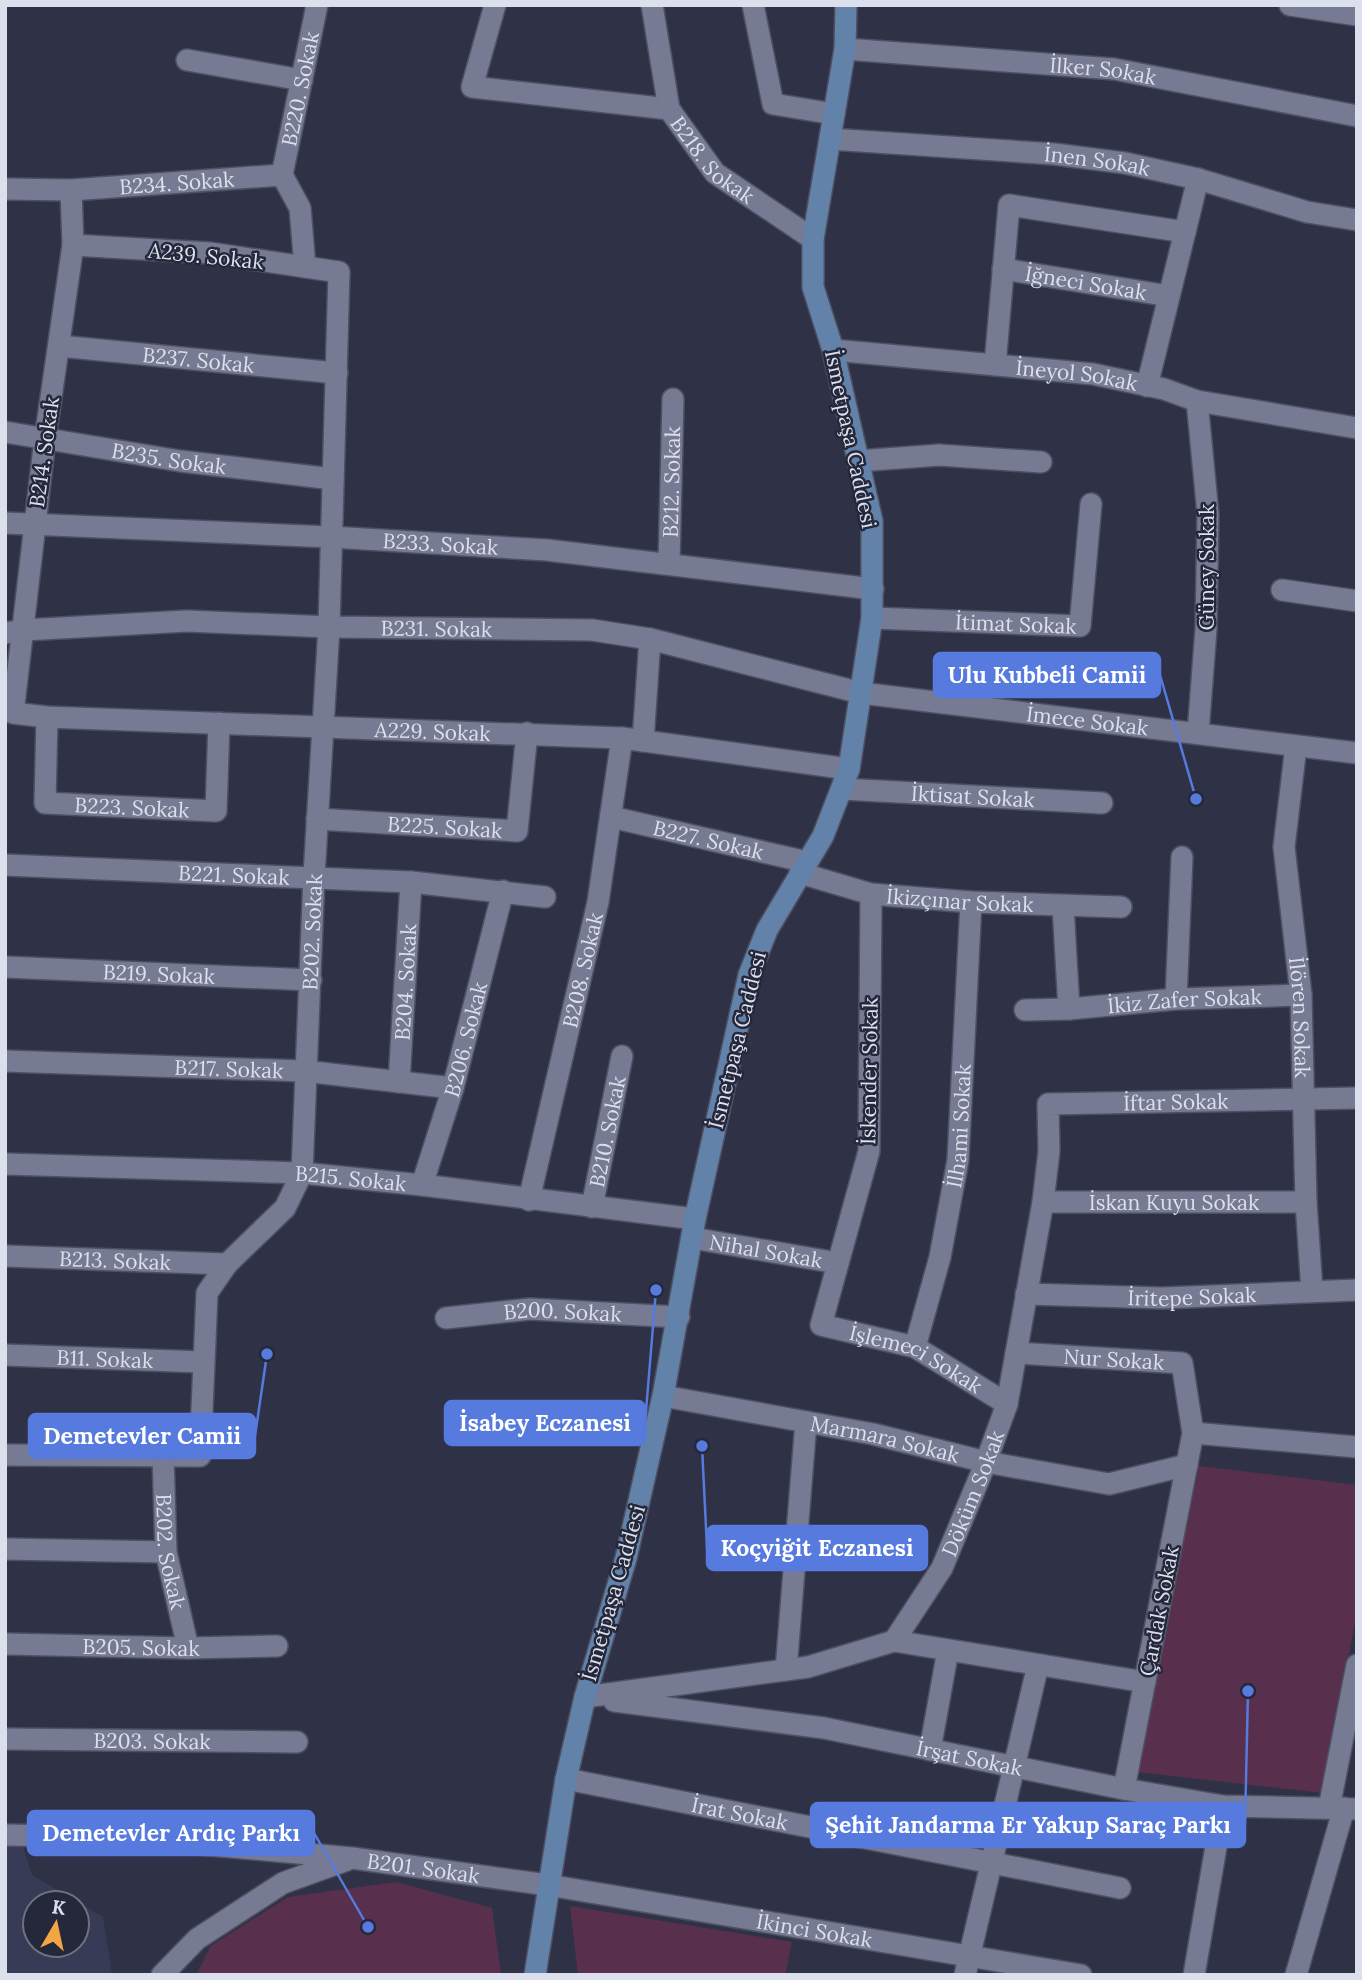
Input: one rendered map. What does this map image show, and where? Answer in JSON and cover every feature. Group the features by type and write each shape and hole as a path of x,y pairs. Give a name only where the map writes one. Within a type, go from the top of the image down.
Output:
{"main road":[{"name":"İsmetpaşa Caddesi","path":"535,1975 566,1779 584,1697 626,1559 663,1396 694,1229 749,975 767,930 822,836 846,779 861,693 872,618 872,521 833,350 813,287 813,239 845,49 846,5"},
{"name":"İsmetpaşa Caddesi","path":"544,1922 550,1975"}],"street":[{"name":"B220. Sokak","path":"282,175 317,5"},
{"path":"495,5 472,87 669,109"},
{"name":"B218. Sokak","path":"652,5 669,109 715,173 813,239"},
{"path":"753,5 773,104 834,114"},
{"path":"1302,7 1357,15"},
{"name":"İlker Sokak","path":"845,49 1114,69 1357,116"},
{"path":"187,60 302,80"},
{"name":"İnen Sokak","path":"830,139 1054,154 1125,163 1198,179 1307,212 1357,220"},
{"path":"282,175 300,208 305,267"},
{"name":"B234. Sokak","path":"5,189 71,190 282,175"},
{"name":"İğneci Sokak","path":"1147,386 1198,179"},
{"name":"B214. Sokak","path":"13,713 15,632 34,525 73,244 71,190"},
{"path":"995,365 1009,205 1185,232"},
{"name":"A239. Sokak","path":"73,244 210,253 339,272"},
{"name":"İğneci Sokak","path":"1003,269 1169,296"},
{"name":"B202. Sokak","path":"188,1648 166,1552 163,1456 200,1456 207,1293 226,1265 285,1208 302,1173 304,1071 329,627 339,272"},
{"name":"B237. Sokak","path":"59,346 337,373"},
{"name":"İneyol Sokak","path":"833,350 1093,374 1197,401 1357,428"},
{"name":"B212. Sokak","path":"668,564 673,399"},
{"name":"Güney Sokak","path":"1197,401 1208,514 1206,629 1198,733"},
{"name":"B235. Sokak","path":"5,432 180,461 334,479"},
{"path":"858,461 939,455 1041,462"},
{"name":"İtimat Sokak","path":"872,618 1080,626 1091,503"},
{"name":"B233. Sokak","path":"5,523 331,537 547,550 873,589"},
{"path":"1282,590 1357,601"},
{"name":"B231. Sokak","path":"15,632 187,621 329,627 592,630 650,639 861,693"},
{"name":"B208. Sokak","path":"529,1200 598,902 611,817 632,740 650,639"},
{"name":"İmece Sokak","path":"861,693 1357,753"},
{"name":"A229. Sokak","path":"13,713 47,717 527,733 632,740 846,779"},
{"name":"B223. Sokak","path":"47,717 45,803 216,811 219,723"},
{"name":"B225. Sokak","path":"317,819 517,831 527,733"},
{"name":"İlören Sokak","path":"1296,746 1284,846 1301,995 1306,1202 1312,1291"},
{"name":"İktisat Sokak","path":"846,779 1102,803"},
{"name":"B227. Sokak","path":"611,817 803,867"},
{"path":"1176,999 1182,857"},
{"name":"B221. Sokak","path":"5,865 314,876 411,882 545,897"},
{"name":"İkizçınar Sokak","path":"803,867 871,894 971,902 1121,907"},
{"name":"B204. Sokak","path":"399,1082 411,882"},
{"name":"B206. Sokak","path":"422,1185 453,1088 503,891"},
{"name":"İskender Sokak","path":"821,1325 869,1151 871,894"},
{"name":"İlhami Sokak","path":"915,1347 940,1257 958,1160 971,902"},
{"path":"1063,906 1069,1009"},
{"name":"B219. Sokak","path":"5,967 311,980"},
{"name":"İkiz Zafer Sokak","path":"1025,1010 1069,1009 1176,999 1301,995"},
{"name":"B210. Sokak","path":"592,1207 622,1056"},
{"name":"B217. Sokak","path":"5,1061 304,1071 453,1088"},
{"name":"İftar Sokak","path":"1048,1104 1357,1098"},
{"name":"Döküm Sokak","path":"894,1641 942,1568 1007,1404 1043,1202 1049,1151 1048,1104"},
{"name":"B215. Sokak","path":"5,1164 302,1173 592,1207 694,1229"},
{"name":"İskan Kuyu Sokak","path":"1043,1202 1306,1202"},
{"name":"Nihal Sokak","path":"694,1229 838,1263"},
{"name":"B213. Sokak","path":"5,1256 226,1265"},
{"name":"İritepe Sokak","path":"1026,1294 1163,1298 1357,1290"},
{"name":"B200. Sokak","path":"446,1318 530,1309 679,1317"},
{"name":"İşlemeci Sokak","path":"821,1325 915,1347 1007,1404"},
{"name":"Nur Sokak","path":"1016,1353 1182,1363 1193,1433"},
{"name":"B11. Sokak","path":"5,1355 202,1362"},
{"name":"Marmara Sokak","path":"663,1396 873,1434 986,1462 1109,1484 1187,1465"},
{"path":"786,1670 806,1422"},
{"path":"1193,1433 1357,1447"},
{"name":"Çardak Sokak","path":"1124,1789 1193,1433"},
{"path":"5,1455 163,1456"},
{"path":"5,1549 166,1552"},
{"path":"584,1697 808,1667 894,1641 1145,1682"},
{"name":"B205. Sokak","path":"5,1644 188,1648 277,1646"},
{"path":"930,1750 948,1650"},
{"path":"967,1965 1038,1665"},
{"path":"1296,1975 1343,1808 1357,1665"},
{"name":"İrşat Sokak","path":"584,1697 824,1728 1124,1789 1223,1806 1343,1808"},
{"name":"B203. Sokak","path":"5,1739 297,1742"},
{"name":"İrat Sokak","path":"566,1779 1120,1888"},
{"path":"1194,1975 1223,1806"},
{"name":"B201. Sokak","path":"5,1835 122,1837 352,1858 548,1885"},
{"path":"162,1975 197,1939 283,1883 352,1858"},
{"name":"İkinci Sokak","path":"548,1885 967,1965 1081,1975"}],"shaded area":[{"path":"1199,1466 1357,1485 1357,1611 1323,1793 1137,1772"},
{"path":"22,1844 32,1875 56,1889 21,1889 21,1959 91,1959 91,1910 103,1917 112,1975 5,1975 5,1846"},
{"path":"396,1882 492,1908 501,1975 196,1975 211,1946 288,1897"},
{"path":"570,1906 792,1942 785,1975 578,1975"}],"place":[{"name":"Ulu Kubbeli Camii","path":"1196,799"},
{"name":"İsabey Eczanesi","path":"656,1290"},
{"name":"Demetevler Camii","path":"267,1354"},
{"name":"Koçyiğit Eczanesi","path":"702,1446"},
{"name":"Şehit Jandarma Er Yakup Saraç Parkı","path":"1248,1691"},
{"name":"Demetevler Ardıç Parkı","path":"368,1927"}]}
